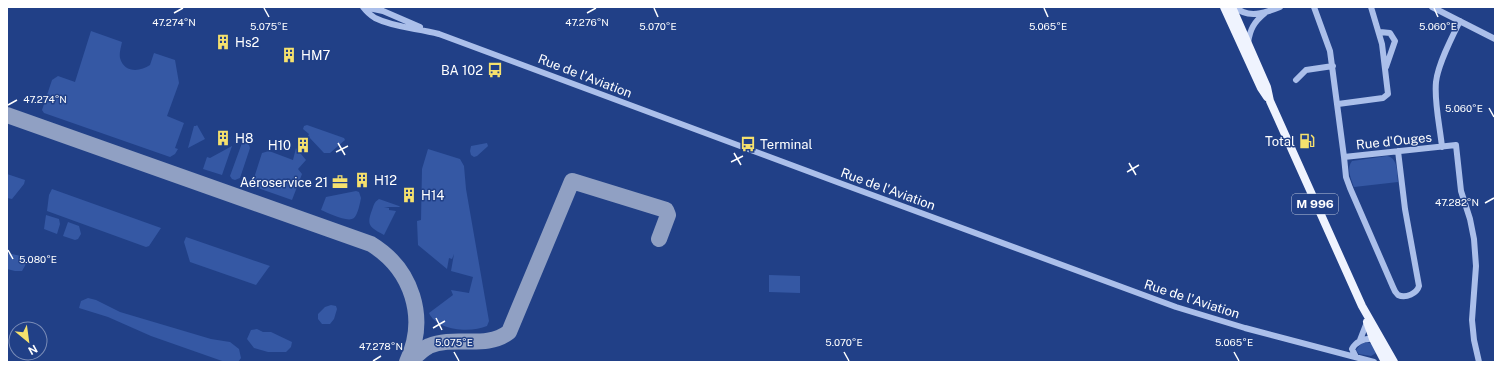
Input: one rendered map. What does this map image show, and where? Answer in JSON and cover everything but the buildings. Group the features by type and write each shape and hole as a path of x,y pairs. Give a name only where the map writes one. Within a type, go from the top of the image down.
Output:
{"main road":[{"name":"M 996","path":"1224,7 1248,43 1267,87 1270,101"},
{"name":"M 996","path":"1233,7 1236,25 1261,88 1270,101 1375,335 1380,353 1385,362"},
{"name":"M 996","path":"1362,306 1367,322 1375,335 1382,341 1394,362"}],"street":[{"name":"Rue de l'Aviation","path":"363,7 376,9 395,15 425,29 1176,307 1246,328 1356,357"},
{"path":"1233,7 1248,14 1267,12 1280,7"},
{"name":"Rue d'Ouges","path":"1314,7 1330,51 1344,157 1456,145 1461,191 1470,219 1474,239 1476,266 1472,320 1474,340 1479,362"},
{"path":"1338,104 1384,98 1388,94 1386,69 1380,32 1371,7"},
{"path":"1434,7 1495,39"},
{"path":"1248,43 1249,34 1254,23 1267,12"},
{"path":"1236,25 1248,14"},
{"name":"Rue d'Ouges","path":"1442,147 1436,81 1439,68 1460,21"},
{"path":"1236,25 1254,23"},
{"path":"1380,32 1390,33 1395,42 1386,69"},
{"path":"1296,80 1306,70 1333,66"},
{"path":"1344,157 1346,177 1350,188 1393,287 1397,294 1402,296 1414,293 1418,290 1419,286 1398,152"},
{"path":"1334,351 1353,347 1360,340 1367,322"},
{"path":"1360,340 1375,335"},
{"path":"1353,347 1352,351 1356,357 1370,361 1380,353 1382,349 1382,341"}],"shaded area":[{"path":"91,31 122,42 120,58 122,63 129,69 137,70 150,65 154,53 175,60 179,83 167,116 184,123 175,148 178,149 175,154 170,157 44,113 42,110 52,80 58,76 75,82"},
{"path":"197,125 205,139 188,148 194,126"},
{"path":"307,125 344,138 345,140 330,153 324,153 308,136 309,134 303,129 304,126"},
{"path":"244,142 249,145 250,148 240,178 235,180 230,176 242,143"},
{"path":"487,143 488,146 477,156 474,157 471,155 471,146"},
{"path":"232,146 222,175 203,169 207,157 210,158"},
{"path":"296,148 306,160 298,169 302,174 292,200 255,187 253,181 262,153 269,151 293,160"},
{"path":"428,149 460,159 464,166 466,189 489,321 487,326 464,330 455,329 439,324 429,313 453,295 451,290 469,293 473,277 451,271 454,254 452,259 449,258 447,269 418,245 417,221 421,220 422,169"},
{"path":"1387,156 1391,157 1395,162 1398,182 1354,187 1349,170 1352,161"},
{"path":"7,174 25,180 24,184 12,199 7,198"},
{"path":"52,189 161,228 149,246 146,247 47,211 49,195"},
{"path":"356,191 359,192 361,198 358,211 354,218 347,219 321,210 326,197"},
{"path":"379,199 400,207 384,207 389,208 389,210 396,211 384,235 372,228 369,223 374,205"},
{"path":"46,215 59,219 60,224 57,234 44,229"},
{"path":"68,222 79,226 81,234 78,239 75,240 63,236"},
{"path":"186,237 270,266 256,285 190,262 184,242"},
{"path":"7,253 21,256 26,260 26,264 22,271 7,269"},
{"path":"769,275 800,276 800,293 769,292"},
{"path":"88,298 96,300 120,312 211,339 230,342 239,349 241,358 238,362 225,362 151,336 108,317 79,308 81,301"},
{"path":"331,305 336,306 337,309 334,319 330,324 322,324 318,319 318,314 325,307"},
{"path":"257,329 263,332 271,332 292,342 291,347 286,352 268,352 254,348 247,339 251,330"},
{"path":"1367,342 1372,344 1376,353 1371,356 1359,354 1356,350 1361,344"}],"taxiway":[{"path":"7,115 371,244 385,254 397,267 406,281 412,296 416,312 416,329 413,345 407,362"},
{"path":"410,362 429,346 449,342 490,340 509,332 572,181 666,210 668,215 659,239"}],"place":[{"name":"Hs2","path":"223,42"},
{"name":"HM7","path":"289,55"},
{"name":"BA 102","path":"495,70"},
{"name":"H8","path":"223,138"},
{"name":"Total","path":"1307,141"},
{"name":"Terminal","path":"748,144"},
{"name":"H10","path":"303,145"},
{"name":"H12","path":"362,180"},
{"name":"Aéroservice 21","path":"340,182"},
{"name":"H14","path":"409,195"}]}
